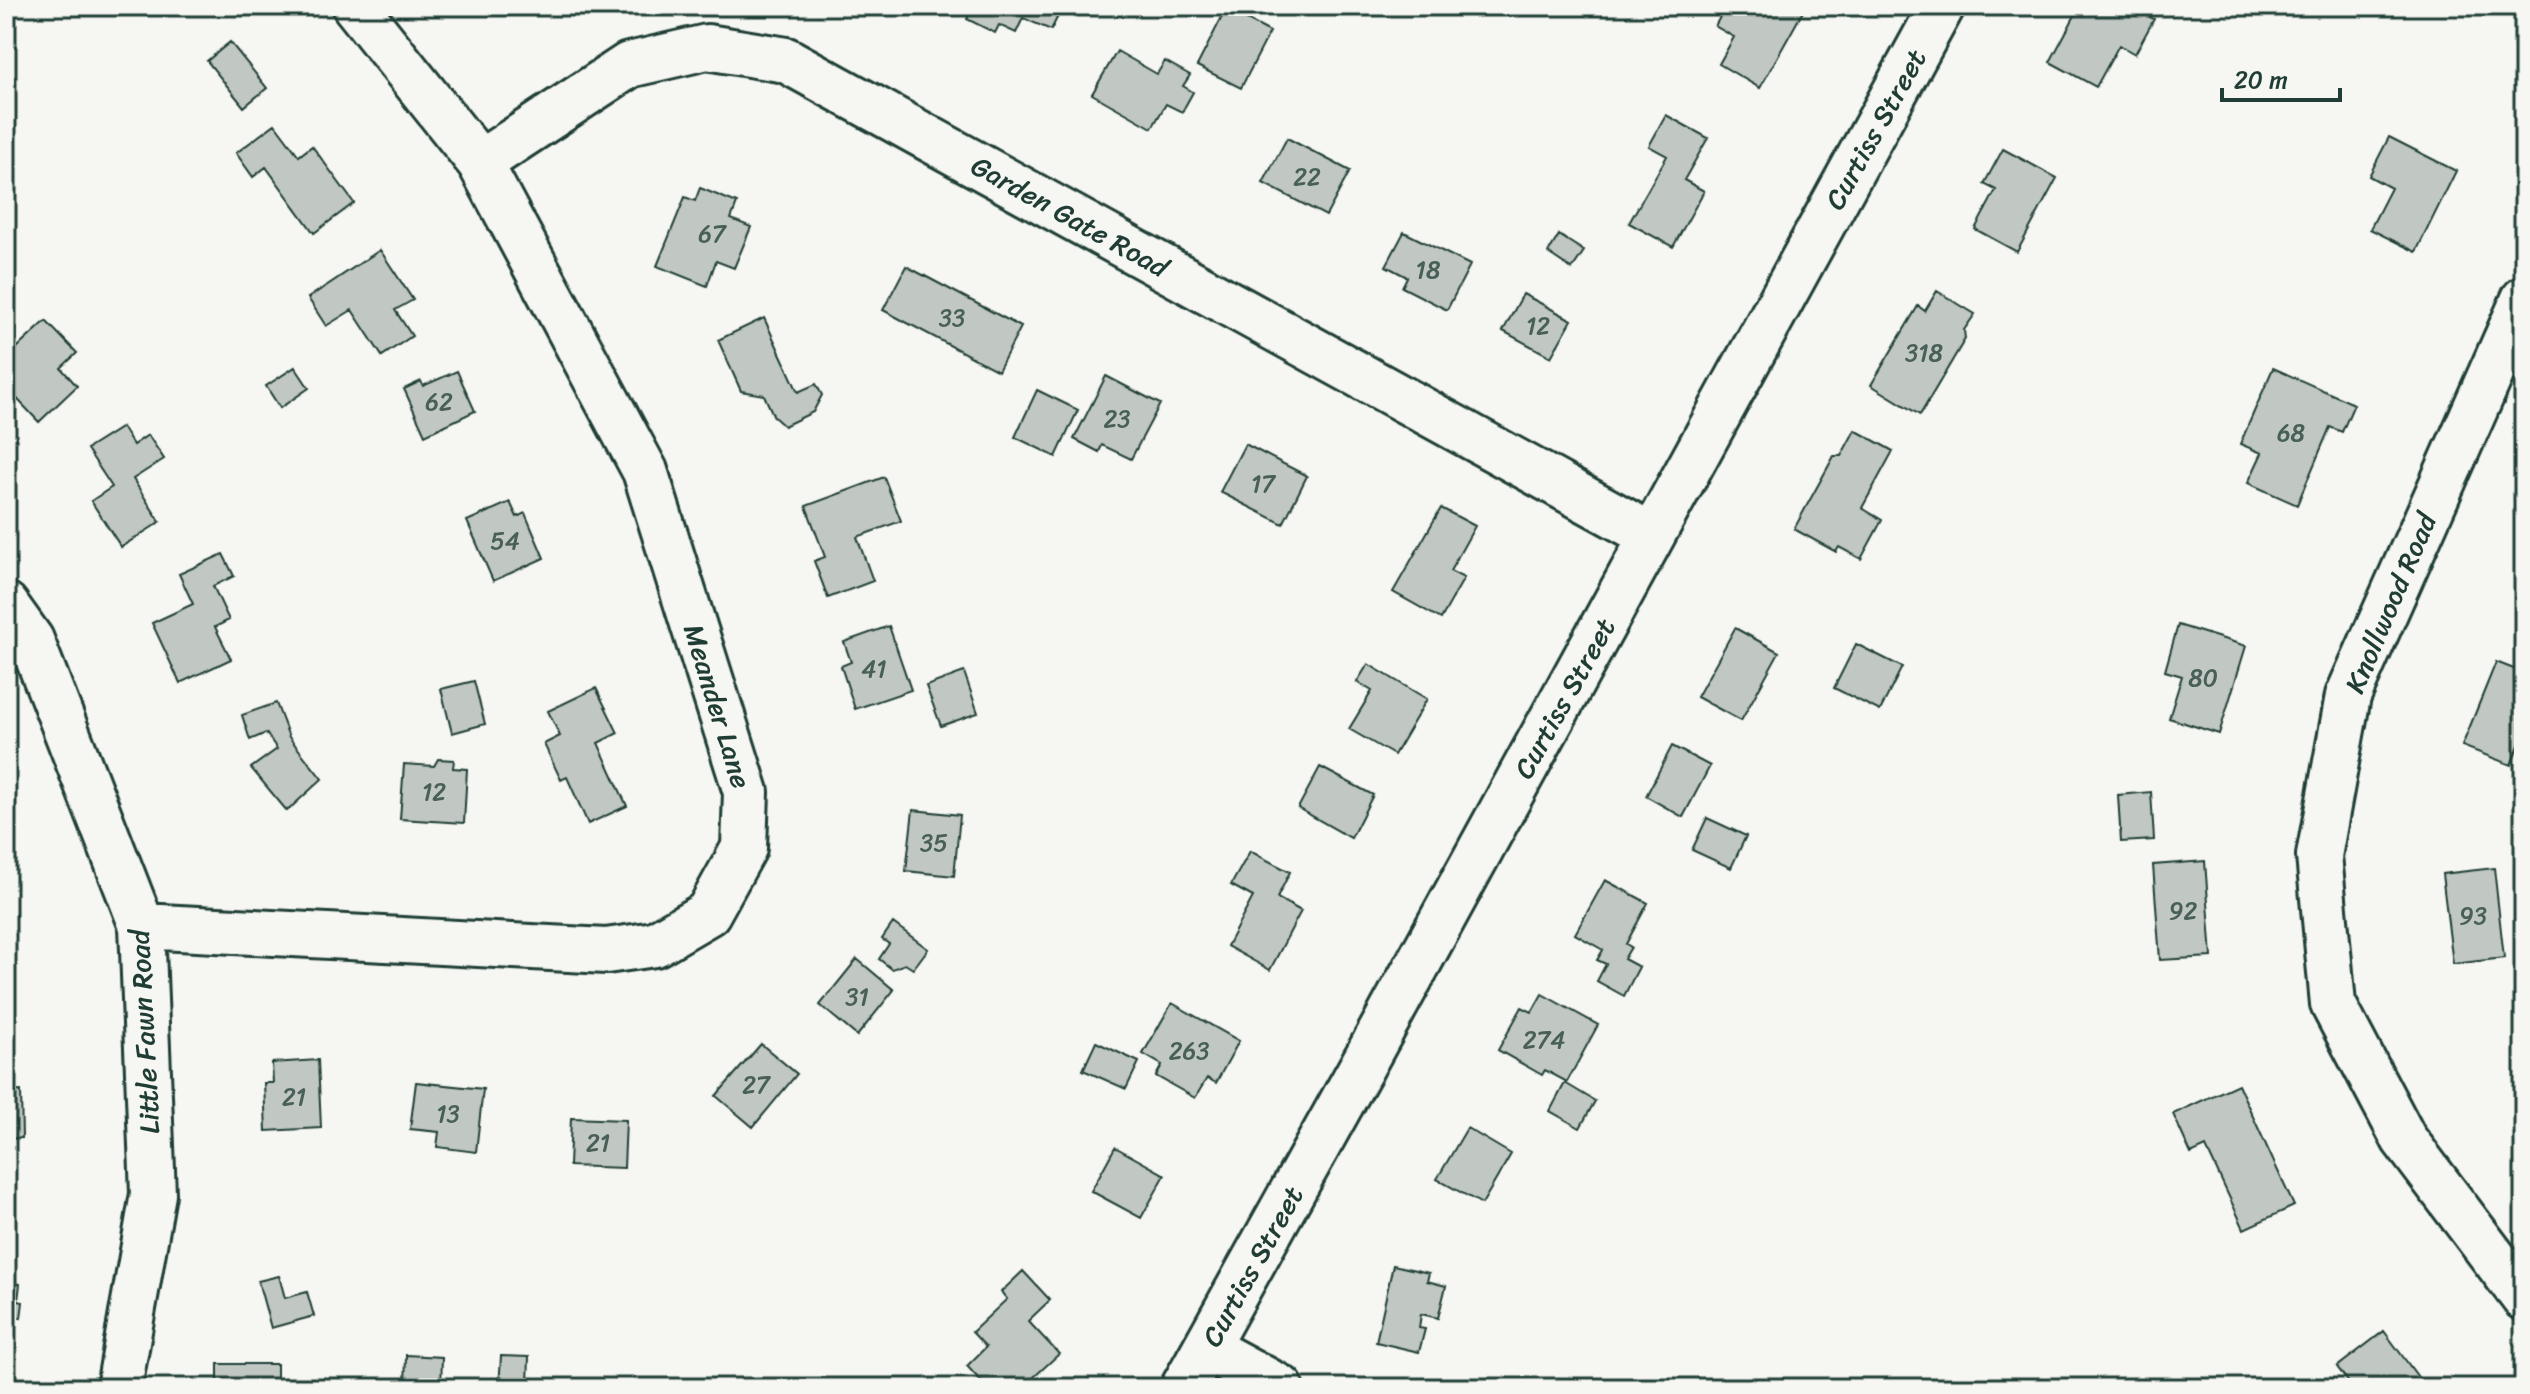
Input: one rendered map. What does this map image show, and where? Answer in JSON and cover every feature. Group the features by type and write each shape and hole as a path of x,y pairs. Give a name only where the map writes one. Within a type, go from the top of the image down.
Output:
{"street":[{"name":"Meander Lane","path":"142,926 606,951 655,944 708,913 744,848 746,792 645,471 480,163 355,6"},
{"name":"Curtiss Street","path":"1183,1388 1942,6"},
{"name":"Garden Gate Road","path":"480,163 629,65 707,47 786,60 1652,536"},
{"name":"Knollwood Road","path":"2524,299 2348,696 2319,856 2333,1004 2404,1139 2524,1298"},
{"name":"Little Fawn Road","path":"6,605 31,640 142,926 153,1194 119,1388"},
{"path":"1207,1348 1281,1388"}],"building":[{"path":"973,6 1063,6 1051,30 1023,18 1016,33 999,25 995,33 967,19"},
{"path":"1726,6 1740,6 1746,10 1749,6 1806,6 1760,88 1719,64 1734,37 1715,26"},
{"path":"2080,6 2129,6 2154,19 2135,54 2119,45 2096,87 2050,62"},
{"path":"1226,9 1270,32 1241,88 1197,66"},
{"path":"230,42 267,88 244,107 207,61"},
{"path":"1117,51 1157,74 1165,61 1190,75 1183,86 1193,92 1182,112 1166,104 1152,128 1092,94"},
{"path":"1666,115 1708,138 1684,180 1704,191 1673,247 1629,223 1667,156 1649,146"},
{"path":"275,124 299,156 312,146 354,203 314,233 266,167 253,177 236,153"},
{"path":"2389,137 2456,171 2416,252 2370,229 2391,188 2369,176"},
{"path":"1287,138 1350,171 1326,216 1263,183"},
{"path":"2003,149 2057,178 2017,252 1975,229 1996,190 1984,184"},
{"path":"700,188 737,203 731,219 751,227 734,268 716,261 707,286 657,266 685,197 695,201"},
{"path":"1404,232 1470,265 1447,310 1402,287 1407,277 1386,266"},
{"path":"1559,235 1584,251 1572,269 1548,253"},
{"path":"380,250 413,300 395,310 412,336 382,356 352,310 326,326 308,298"},
{"path":"906,266 1021,327 998,371 883,310"},
{"path":"1937,291 1975,314 1964,330 1965,339 1920,415 1871,385 1918,306 1925,311"},
{"path":"1523,294 1572,320 1551,357 1503,331"},
{"path":"764,318 798,392 816,384 822,395 813,412 784,426 774,417 764,395 741,391 718,340"},
{"path":"46,321 77,353 61,368 77,386 39,422 6,387 6,358"},
{"path":"295,367 309,388 280,408 266,386"},
{"path":"2273,368 2354,404 2342,432 2330,427 2297,505 2248,483 2262,453 2240,444"},
{"path":"457,371 475,411 425,435 404,389 421,381 423,386"},
{"path":"1106,376 1160,404 1131,459 1102,445 1099,452 1074,439"},
{"path":"1037,390 1078,410 1056,457 1015,437"},
{"path":"122,427 133,445 148,435 164,459 133,479 160,522 121,547 91,501 112,487 87,449"},
{"path":"1855,430 1893,451 1862,508 1882,520 1861,559 1839,547 1836,552 1794,529 1834,456 1841,456"},
{"path":"1245,444 1307,476 1283,524 1220,492"},
{"path":"884,477 901,521 857,537 873,581 828,598 814,561 825,557 806,506"},
{"path":"510,502 517,517 525,513 544,558 493,581 467,521"},
{"path":"1441,508 1475,526 1450,571 1464,578 1441,619 1393,592"},
{"path":"223,554 234,576 213,586 229,620 215,627 231,659 180,683 152,623 193,604 179,574"},
{"path":"2178,625 2246,646 2219,734 2169,718 2182,676 2165,671"},
{"path":"889,626 911,690 855,709 841,666 851,662 844,642"},
{"path":"1735,628 1779,652 1741,721 1697,697"},
{"path":"1856,644 1902,667 1880,711 1834,688"},
{"path":"2496,662 2524,673 2524,733 2511,765 2462,746"},
{"path":"1368,664 1427,699 1394,755 1349,729 1372,691 1357,682"},
{"path":"964,672 978,713 941,726 926,686"},
{"path":"474,681 485,724 452,733 441,689"},
{"path":"596,688 618,733 598,743 627,806 588,824 567,777 561,780 544,744 560,736 548,711"},
{"path":"276,703 289,737 322,779 287,811 251,768 277,749 266,733 250,740 242,715"},
{"path":"1672,746 1710,766 1683,817 1646,796"},
{"path":"438,759 454,760 453,768 467,769 464,823 400,819 404,764 434,766"},
{"path":"1320,767 1373,795 1351,838 1298,808"},
{"path":"2151,792 2154,840 2121,842 2118,795"},
{"path":"913,810 960,815 954,876 906,871"},
{"path":"1707,818 1746,836 1731,868 1692,850"},
{"path":"1250,851 1290,872 1277,898 1301,911 1270,970 1227,946 1253,897 1231,885"},
{"path":"2205,861 2212,957 2160,960 2153,865"},
{"path":"2494,868 2504,958 2453,964 2442,874"},
{"path":"1605,880 1648,903 1626,944 1631,947 1624,959 1639,967 1624,996 1597,981 1606,964 1597,960 1603,950 1575,934"},
{"path":"893,923 928,949 913,969 905,964 892,969 879,959 889,944 882,939"},
{"path":"857,959 894,990 857,1036 820,1005"},
{"path":"1542,994 1598,1025 1567,1082 1545,1070 1542,1075 1498,1050 1522,1007 1532,1012"},
{"path":"1172,1003 1239,1041 1216,1083 1207,1078 1195,1098 1156,1076 1162,1065 1143,1054"},
{"path":"1096,1042 1139,1062 1126,1089 1083,1070"},
{"path":"761,1044 797,1074 753,1127 716,1096"},
{"path":"318,1060 321,1128 266,1131 264,1083 273,1083 272,1063"},
{"path":"416,1082 483,1089 476,1152 437,1147 439,1132 410,1129"},
{"path":"1565,1083 1595,1101 1580,1128 1550,1111"},
{"path":"2238,1084 2294,1206 2244,1229 2206,1147 2191,1154 2173,1114"},
{"path":"21,1091 22,1138 6,1139 6,1092"},
{"path":"571,1118 626,1120 624,1168 569,1166"},
{"path":"1467,1128 1511,1154 1482,1204 1437,1179"},
{"path":"1115,1147 1165,1175 1141,1218 1091,1191"},
{"path":"1393,1265 1429,1273 1427,1281 1446,1286 1438,1318 1421,1314 1419,1328 1425,1329 1419,1352 1376,1342"},
{"path":"1023,1271 1050,1300 1028,1321 1059,1354 1022,1388 1012,1385 1009,1388 987,1388 967,1366 986,1347 972,1332 1007,1299 1001,1292"},
{"path":"279,1276 285,1298 307,1292 314,1316 271,1328 258,1281"},
{"path":"6,1282 20,1284 18,1301 23,1302 21,1318 16,1317 11,1351 6,1350"},
{"path":"2384,1331 2426,1388 2353,1388 2337,1367"},
{"path":"406,1355 442,1357 441,1388 405,1388"},
{"path":"501,1356 529,1357 528,1384 544,1388 499,1388"},
{"path":"218,1364 277,1364 277,1382 281,1388 218,1388"},
{"path":"1622,1378 1639,1388 1616,1388"},
{"path":"353,1385 405,1388 353,1388"}]}
